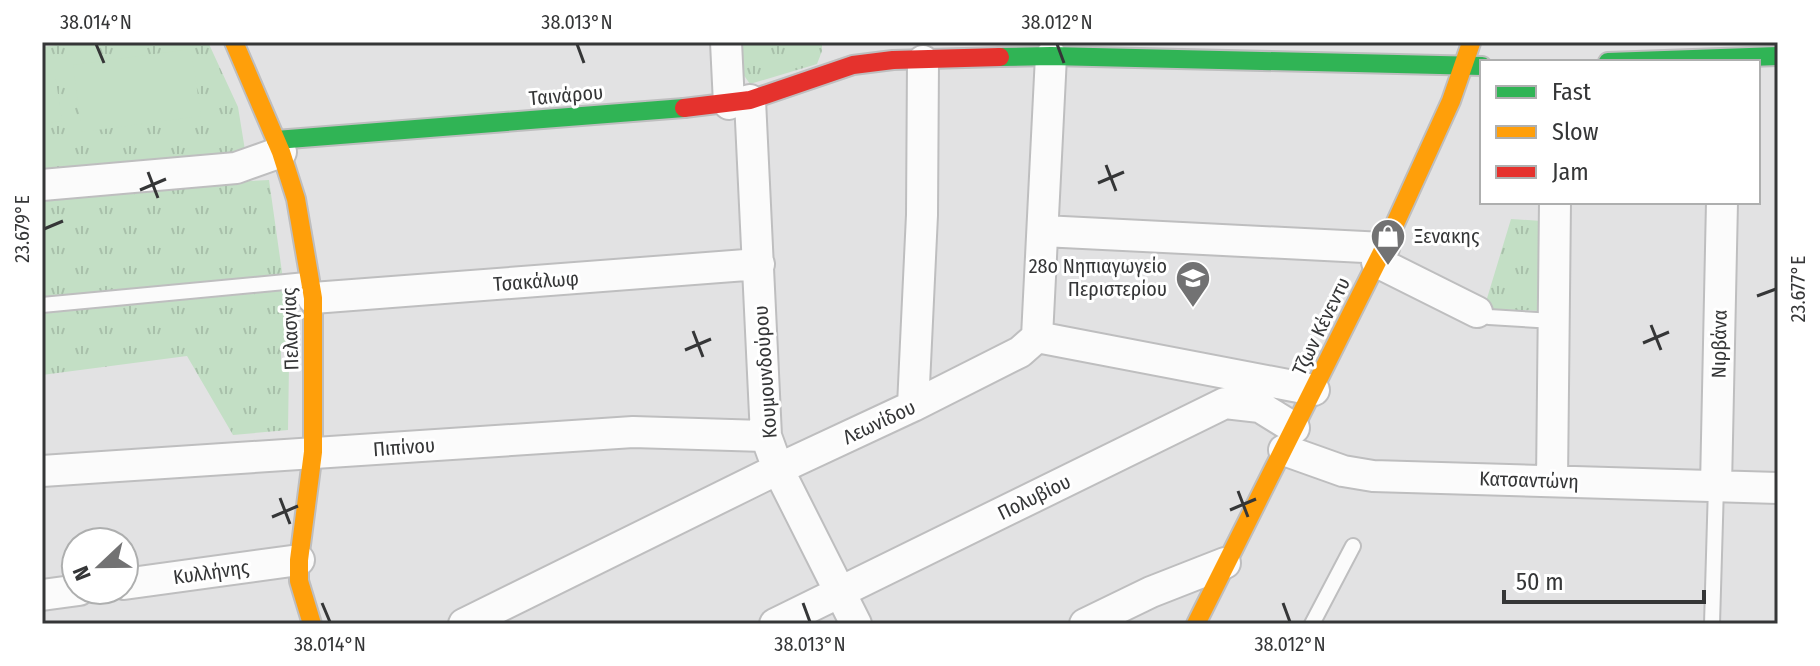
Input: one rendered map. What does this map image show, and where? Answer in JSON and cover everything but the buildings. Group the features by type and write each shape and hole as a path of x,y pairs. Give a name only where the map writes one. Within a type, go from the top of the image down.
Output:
{"street":[{"name":"Πελασγίας","path":"234,42 279,146 303,228 312,289 313,452 299,560 299,581 312,624"},
{"name":"Κουμουνδούρου","path":"726,42 739,102 759,264 766,436 778,469 856,624"},
{"name":"Τζων Κένεντυ","path":"1196,624 1380,255 1451,101 1473,66 1471,42"},
{"name":"Ταινάρου","path":"279,146 739,102 853,53 893,60 923,61 1051,56 1473,66"},
{"path":"1051,56 1037,337 1314,390"},
{"path":"1724,60 1778,56"},
{"path":"913,406 922,215 923,61"},
{"path":"42,185 236,168 279,146"},
{"path":"1552,481 1555,204"},
{"name":"Νιρβάνα","path":"1716,486 1722,204"},
{"path":"1043,231 1380,255 1477,312"},
{"name":"Τσακάλωφ","path":"312,289 759,264"},
{"name":"Λεωνίδου","path":"464,624 913,406 1020,352 1037,337"},
{"name":"Πολυβίου","path":"775,624 1225,403 1260,407 1289,439"},
{"name":"Πιπίνου","path":"42,471 633,432 766,436"},
{"name":"Κατσαντώνη","path":"1289,439 1343,471 1373,476 1778,488"},
{"name":"Κυλλήνης","path":"140,582 299,560"},
{"path":"1085,624 1151,592 1225,563"}],"lane":[{"path":"42,305 312,289"},
{"path":"1477,312 1489,317 1554,321"},
{"path":"1712,624 1716,486"},
{"path":"1312,624 1353,546"}],"green space":[{"path":"78,42 208,42 238,107 250,181 269,180 292,343 281,344 281,365 289,365 288,430 233,435 187,356 42,375 42,47"},
{"path":"740,42 822,42 822,51 817,64 750,84 743,74"},
{"path":"191,49 201,116 82,132 73,65"},
{"path":"55,74 62,121 42,124 42,76"},
{"path":"1511,219 1542,221 1542,311 1490,309 1485,305"}],"traffic: fast":[{"path":"1665,60 1778,56"},
{"path":"1000,57 1480,66"},
{"path":"276,140 684,108"}],"traffic: slow":[{"path":"234,42 281,152 296,199 313,298 313,452 299,560 299,581 312,624"},
{"path":"1196,624 1384,248 1451,101 1471,43"}],"traffic: jam":[{"path":"684,108 750,100 853,65 893,60 1000,57"}],"place":[{"name":"Ξενακης","path":"1388,267"},
{"name":"28ο Νηπιαγωγείο Περιστερίου","path":"1193,309"}]}
